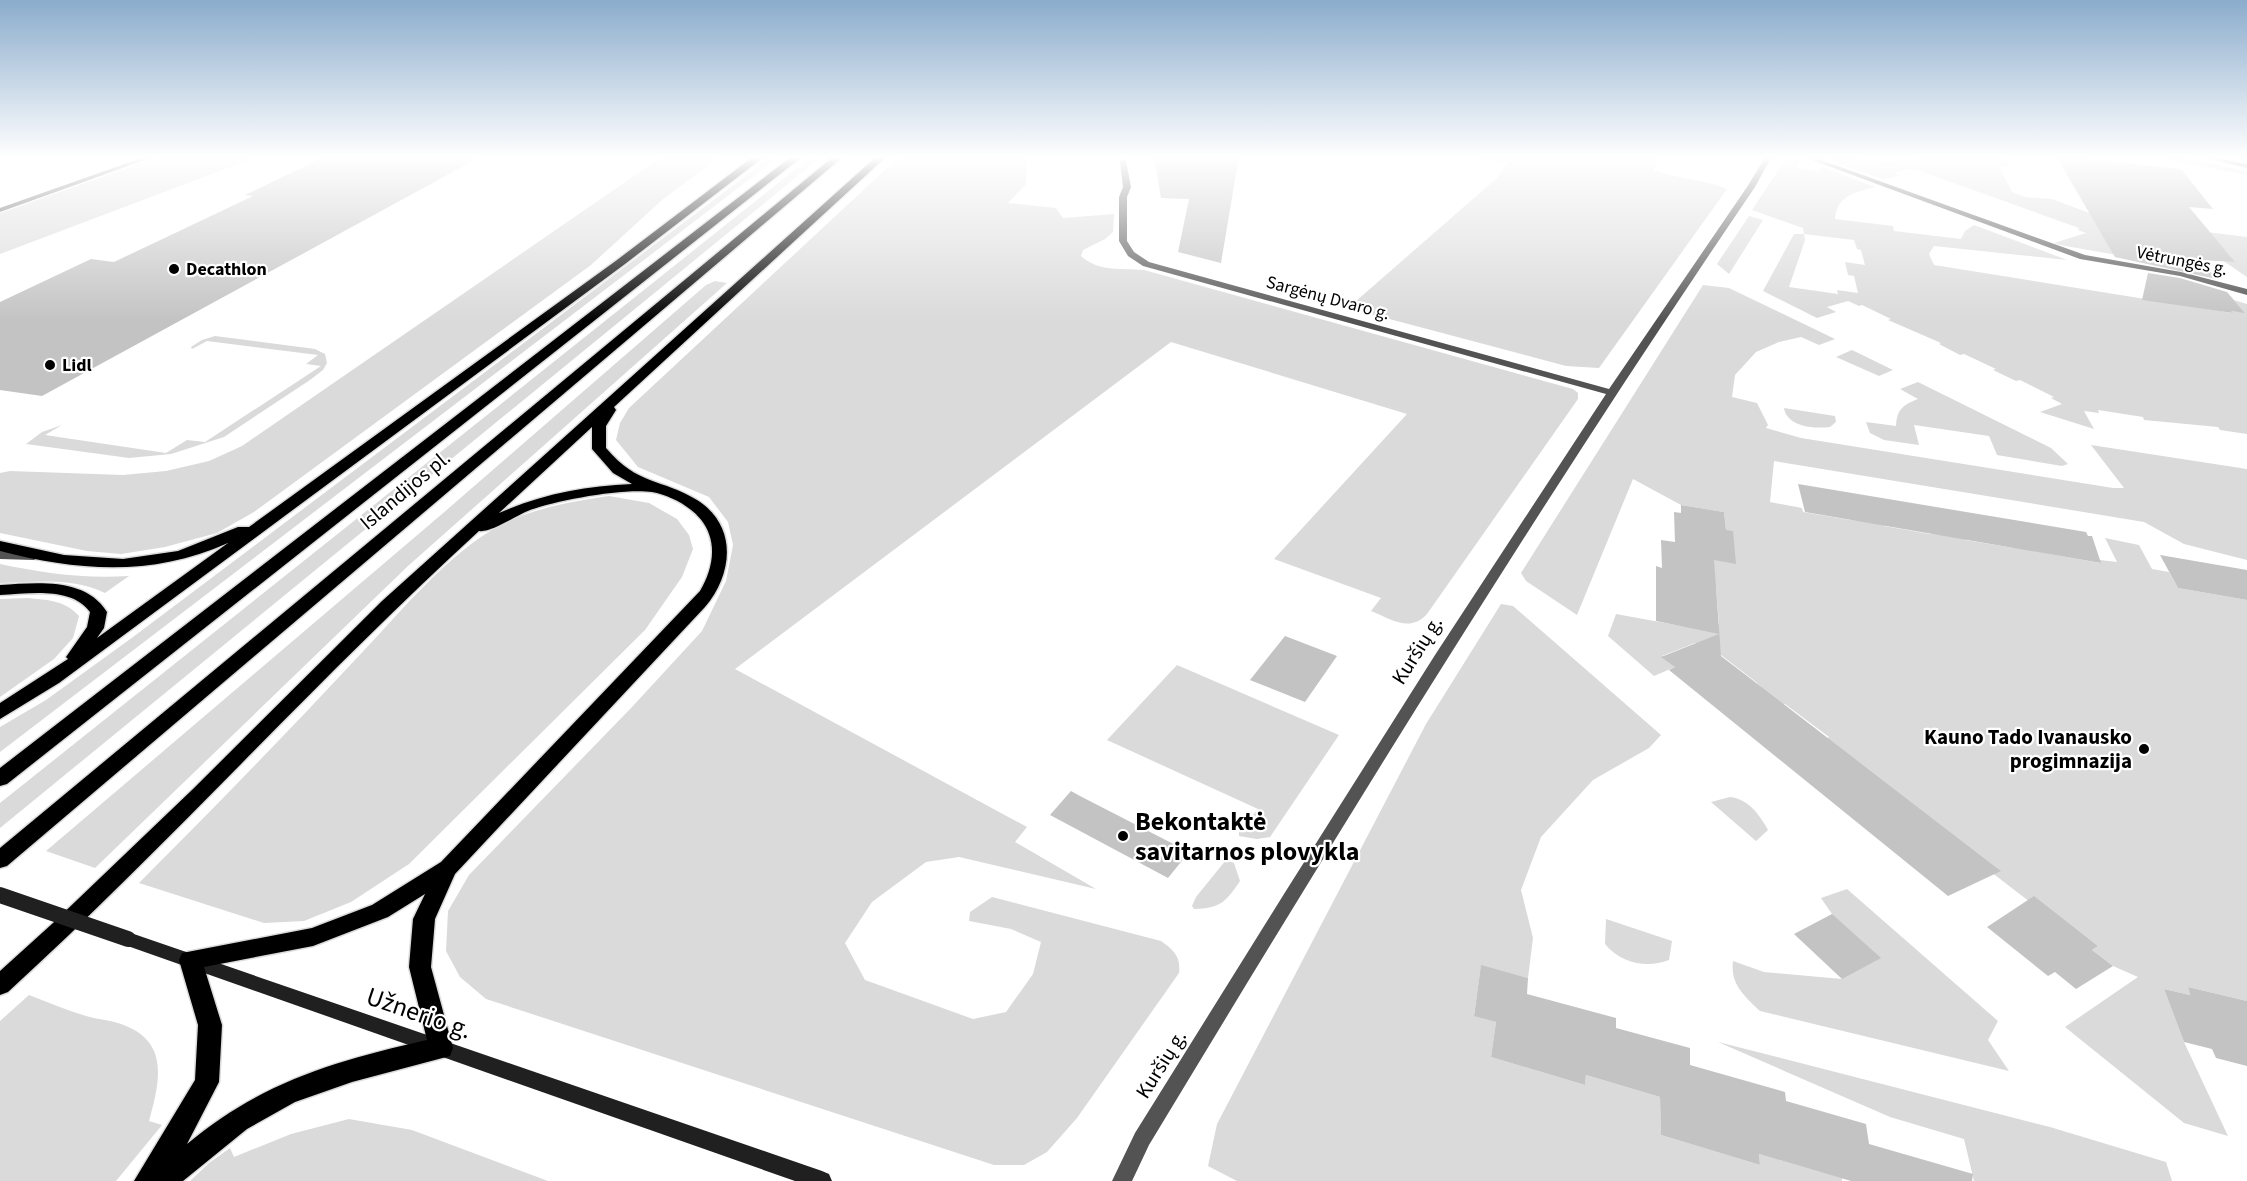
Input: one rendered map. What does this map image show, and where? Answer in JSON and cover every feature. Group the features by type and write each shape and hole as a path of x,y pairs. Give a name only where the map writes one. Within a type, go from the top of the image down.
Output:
{"highway":[{"path":"0,712 53,679 687,211"},
{"name":"Islandijos pl.","path":"0,779 726,211"},
{"name":"Islandijos pl.","path":"0,860 774,211"},
{"path":"0,985 61,930 388,605 821,211"},
{"path":"147,1181 175,1140 207,1082 210,1025 190,960 313,937 380,911 448,868 684,619 710,587 720,559 719,534 705,513 679,497 650,488 617,469 599,449 599,426 616,398"},
{"path":"451,546 508,513 552,497 599,490 650,488"},
{"path":"0,546 36,556 93,565 137,563 186,555 230,536 288,506"},
{"path":"0,590 66,591 88,598 99,612 95,628 81,651 53,679"},
{"path":"163,1181 205,1145 265,1104 339,1073 441,1048 420,967 424,919 448,868"}],"main road":[{"name":"Užnerio g.","path":"0,895 822,1181"}],"street":[{"name":"Sargėnų Dvaro g.","path":"1123,211 1123,241 1131,254 1146,264 1611,393"},
{"name":"Kuršių g.","path":"1122,1181 1142,1139 1412,701 1611,393 1735,211"},
{"name":"Vėtrungės g.","path":"1956,211 2083,257 2181,274 2247,292"},
{"path":"0,555 36,556"}],"shaded area":[{"path":"5,211 113,211 0,254 0,213"},
{"path":"583,211 650,211 591,265 254,512 217,533 165,547 121,554 87,551 0,533 0,473 10,471 123,475 166,471 209,461 242,446"},
{"path":"699,211 708,211 0,752 0,727 46,700"},
{"path":"743,211 755,211 0,828 0,803"},
{"path":"841,211 1058,211 1063,218 1114,214 1113,232 1105,239 1083,250 1081,256 1095,265 1144,270 1573,389 1578,393 1578,399 1427,614 1421,620 1407,624 1371,611 1381,598 1274,559 1407,414 1171,342 735,669 1027,827 1015,842 1096,889 959,857 926,862 872,902 845,943 865,980 973,1019 1006,1012 1033,974 1041,942 1011,929 969,921 970,912 992,897 1161,941 1176,954 1179,973 1077,1118 1047,1152 1024,1165 994,1165 486,999 460,977 446,951 448,911 469,875 632,707 702,631 726,581 733,545 728,522 709,497 638,467 616,440 620,423 629,408"},
{"path":"1459,211 1711,211 1599,368 1566,366 1348,308"},
{"path":"1755,211 1837,211 1835,219 1893,226 1894,231 1961,239 1965,231 1974,225 2067,260 1934,246 1929,254 1934,265 2232,313 2231,311 2244,312 2234,300 2247,304 2247,434 2220,430 2218,427 2144,420 2143,417 2098,410 2099,413 2084,411 2094,429 2040,412 2062,404 2051,398 2054,397 2020,380 2016,381 1964,354 1960,355 1939,344 1941,343 1888,320 1891,319 1862,305 1848,301 1827,307 1836,312 1817,318 1763,291 1794,234 1804,234 1803,228","holes":["1804,234 1854,240 1857,249 1861,250 1865,265 1845,262 1848,275 1854,276 1858,293 1837,290 1838,294 1789,287 1805,240"]},
{"path":"2032,211 2084,211 2108,220 2247,237 2247,277 2222,260 2234,262 2226,251 2117,255 2054,243 2086,233 2078,230 2079,228"},
{"path":"1749,216 1763,220 1729,274 1717,264"},
{"path":"715,281 727,283 408,566 95,868 46,851 442,514 706,285"},
{"path":"1703,285 1729,288 1835,339 1819,345 1801,337 1779,342 1756,352 1735,375 1732,397 1757,403 1768,425 1766,428 1801,438 2113,488 2124,488 2091,445 2247,469 2247,560 2184,544 2144,522 1774,461 1770,502 1802,508 1803,512 1850,520 1883,522 1884,526 1930,534 1964,536 1965,540 2014,548 2048,550 2050,554 2100,563 2100,560 2117,562 2105,538 2139,545 2152,569 2169,572 2178,588 2247,600 2247,1001 2188,987 2190,995 2164,989 2184,1042 2228,1136 2184,1123 2065,1027 2138,977 2113,966 2092,950 2098,946 2037,899 2030,902 1991,872 1997,868 1860,763 1823,741 1829,737 1785,704 1779,706 1756,682 1716,651 1709,654 1695,643 1662,656 1675,667 1654,676 1608,636 1616,614 1687,627 1687,619 1719,624 1716,588 1709,587 1707,559 1726,530 1724,512 1681,505 1633,479 1577,615 1526,581 1521,573"},
{"path":"215,336 315,349 325,354 327,363 323,370 310,380 224,437 171,454 129,458 26,444 42,432 62,425 45,435 166,453 187,440 205,442 321,366 306,364 318,355 207,341 192,349 191,347 202,340"},
{"path":"1852,350 1893,370 1879,376 1836,357"},
{"path":"1918,382 2051,448 2068,464 2062,466 1997,455 1989,436 1914,425 1919,445 1884,440 1870,433 1866,422 1896,426 1902,408 1918,399 1900,389"},
{"path":"1784,408 1835,416 1836,422 1830,427 1816,428 1802,425 1790,419"},
{"path":"609,496 649,503 677,519 689,535 693,549 682,577 645,630 409,864 351,902 304,921 264,923 139,883 274,745 419,591 454,558 492,530 520,517 563,504"},
{"path":"0,564 96,577 129,576 105,593 67,583 0,583"},
{"path":"0,599 49,600 74,611 79,616 73,638 54,659 0,697"},
{"path":"1501,604 1513,606 1661,735 1649,748 1593,780 1541,837 1521,890 1533,938 1528,978 1481,966 1474,1015 1496,1022 1491,1057 1585,1085 1586,1075 1660,1097 1661,1135 1760,1165 1759,1154 1842,1178 1842,1181 1237,1181 1208,1166 1217,1124 1426,724"},
{"path":"1177,665 1339,735 1270,837 1257,839 1239,836 1239,832 1258,809 1107,740"},
{"path":"1730,797 1748,804 1765,824 1768,830 1756,841 1711,802"},
{"path":"1226,860 1234,863 1240,881 1221,903 1216,906 1194,909 1192,906 1196,897"},
{"path":"1847,889 1998,1021 1988,1040 2009,1071 1760,1011 1744,995 1736,983 1733,961 1764,972 1842,979 1832,914 1821,898"},
{"path":"1606,919 1672,941 1669,960 1643,964 1626,960 1611,951 1605,944"},
{"path":"29,995 79,1014 116,1022 140,1034 150,1043 158,1066 158,1079 149,1121 162,1125 116,1181 0,1181 0,1021"},
{"path":"1718,1042 2050,1127 2166,1162 2172,1181 1974,1181 1964,1139 1890,1117"},
{"path":"349,1119 412,1130 548,1181 190,1181 230,1148 234,1157 291,1134"}],"building":[{"path":"221,211 381,211 42,396 0,390 0,302 91,259 114,262"},
{"path":"1186,211 1230,211 1221,263 1178,252"},
{"path":"2088,211 2192,211 2235,262 2201,260 2216,279 2115,257"},
{"path":"2148,273 2180,278 2227,292 2245,313 2142,300"},
{"path":"1798,484 2086,532 2088,536 2092,536 2101,563 1805,512"},
{"path":"1681,505 1724,512 1726,530 1733,531 1736,564 1714,560 1721,656 2001,871 1948,896 1669,670 1675,667 1661,657 1719,634 1656,621 1656,566 1662,568 1661,540 1675,542 1674,512 1681,513"},
{"path":"2160,555 2247,570 2247,600 2178,588"},
{"path":"1285,636 1337,656 1305,702 1250,680"},
{"name":"Bekontaktė savitarnos plovykla","path":"1071,791 1189,852 1168,878 1050,815"},
{"path":"2034,896 2098,946 2092,950 2113,966 2076,989 2055,972 2048,976 1987,927"},
{"path":"1832,914 1881,958 1842,979 1794,934"},
{"path":"1481,965 1528,978 1527,994 1616,1018 1616,1028 1690,1048 1690,1065 1785,1092 1786,1101 1866,1124 1869,1144 1973,1174 1972,1181 1851,1181 1759,1154 1760,1165 1661,1135 1660,1097 1586,1075 1585,1085 1491,1057 1496,1022 1474,1016"},
{"path":"2188,987 2247,1001 2247,1066 2216,1058 2212,1049 2184,1042 2164,989 2190,995"}],"place":[{"name":"Decathlon","path":"174,269"},
{"name":"Lidl","path":"50,365"},
{"name":"Kauno Tado Ivanausko progimnazija","path":"2144,749"},
{"name":"Bekontaktė savitarnos plovykla","path":"1123,836"}]}
